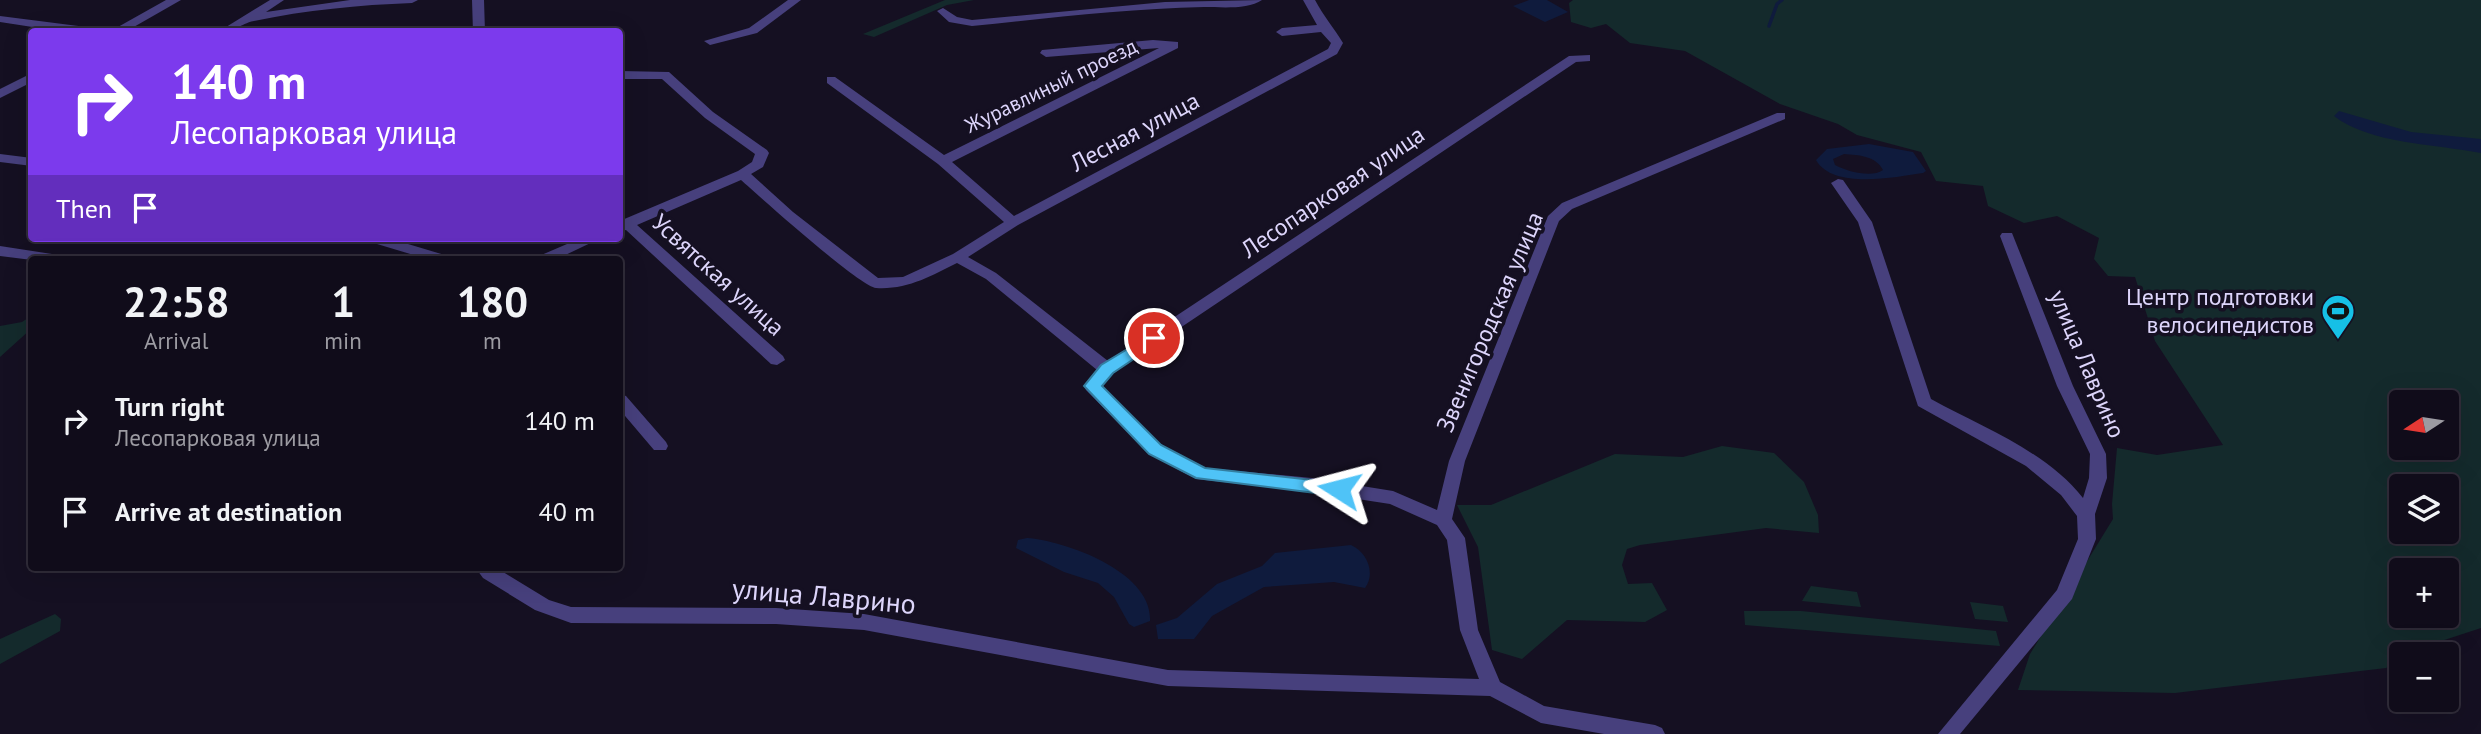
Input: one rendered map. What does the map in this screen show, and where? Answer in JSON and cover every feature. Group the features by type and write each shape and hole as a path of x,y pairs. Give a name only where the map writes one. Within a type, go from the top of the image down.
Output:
{"street":[{"path":"122,28 174,0"},
{"path":"232,28 278,0"},
{"path":"249,19 360,2 412,0"},
{"path":"478,0 479,28"},
{"path":"710,41 753,32 794,0"},
{"path":"943,10 953,20 972,23 1100,10 1192,3 1228,4 1256,0"},
{"name":"Лесная улица","path":"743,174 788,215 875,283 905,282 958,257 1013,222 1333,51 1337,43 1324,28 1309,0"},
{"path":"0,19 65,28"},
{"path":"1282,32 1324,28"},
{"name":"Журавлиный проезд","path":"943,161 1174,45 1153,44 1046,53"},
{"name":"Лесопарковая улица","path":"1107,369 1573,60 1587,58"},
{"path":"623,75 665,75 709,115 762,153 758,164 743,174 624,225"},
{"path":"0,94 6,86 28,78"},
{"path":"831,80 943,161 1013,222"},
{"path":"6,86 28,87"},
{"name":"Звенигородская улица","path":"1443,520 1457,461 1553,219 1567,206 1782,116"},
{"path":"0,159 28,162"},
{"path":"1838,183 1840,192 1863,217 1879,257 1924,401 2032,462 2067,490 2086,514"},
{"name":"Усвятская улица","path":"624,225 777,360"},
{"name":"улица Лаврино","path":"1948,734 2065,594 2087,539 2086,514 2098,478 2098,454 2065,386 2007,236"},
{"path":"386,242 433,256"},
{"path":"551,256 584,242"},
{"path":"0,251 32,256"},
{"path":"958,257 991,276 1107,369 1092,386 1155,450 1202,474 1312,485 1393,498 1443,520 1455,538 1469,629 1492,688 1541,714 1655,734"},
{"path":"623,403 660,446"},
{"name":"улица Лаврино","path":"487,571 542,606 571,615 763,616 864,622 1168,678 1492,688"}],"green space":[{"path":"945,0 974,0 947,5 874,37 863,34"},
{"name":"Центр подготовки велосипедистов","path":"1573,0 2481,0 2481,628 2438,642 2389,642 2389,666 2386,668 2175,693 2018,690 2030,654 2113,519 2117,448 2157,455 2223,445 2155,341 2135,277 2108,276 2094,259 2099,238 2057,216 2024,223 1988,206 1983,186 1936,181 1921,152 1857,135 1838,124 1780,104 1685,51 1630,43 1606,24 1591,28 1571,22 1569,3"},
{"path":"28,318 28,332 0,357 0,326 22,322"},
{"path":"1722,446 1774,453 1804,482 1818,515 1819,533 1766,528 1627,549 1622,565 1628,584 1652,583 1667,610 1645,622 1567,620 1522,659 1492,650 1478,547 1457,505 1491,505 1615,454 1683,457"},
{"path":"1811,586 1857,592 1861,607 1802,601"},
{"path":"1970,602 2003,606 2008,622 1975,619"},
{"path":"1744,611 1801,611 1996,631 2000,646 1745,625"},
{"path":"55,614 61,619 60,631 0,664 0,639"}],"water":[{"path":"1529,0 1547,0 1568,12 1545,22 1513,6"},
{"path":"2339,111 2411,132 2481,139 2481,153 2384,138 2349,125 2334,116"},
{"path":"1869,144 1913,152 1926,171 1881,179 1836,175 1824,169 1816,160 1827,149","holes":["1844,154 1872,159 1883,170 1873,174 1860,173 1835,165 1833,159"]},
{"path":"1027,538 1063,545 1104,562 1123,574 1138,588 1147,603 1150,621 1134,627 1129,624 1114,597 1098,583 1064,572 1016,548 1018,540"},
{"path":"1351,545 1365,558 1370,570 1365,588 1334,582 1264,587 1212,616 1194,639 1158,639 1156,625 1177,618 1217,584 1262,566 1275,553"}],"waterway":[{"path":"1769,26 1777,4 1782,0"}],"place":[{"name":"Центр подготовки велосипедистов","path":"2338,341"}],"route":[{"path":"1154,338 1107,369 1092,386 1155,450 1202,474 1339,489"}]}
